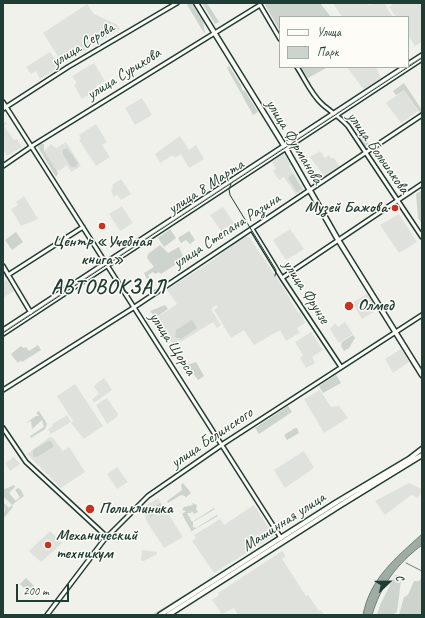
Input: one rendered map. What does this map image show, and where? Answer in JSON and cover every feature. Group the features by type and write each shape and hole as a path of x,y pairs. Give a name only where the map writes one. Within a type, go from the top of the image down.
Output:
{"main road":[{"name":"улица Серова","path":"5,108 33,91 68,66 177,3"},
{"name":"улица Фурманова","path":"196,3 285,148 338,240 422,376"},
{"name":"улица Сурикова","path":"3,166 31,146 259,4"},
{"path":"259,4 279,37"},
{"path":"409,63 422,55"},
{"name":"улица 8 Марта","path":"409,68 422,59"},
{"name":"улица Большакова","path":"298,68 315,97 338,115 366,152 422,237"},
{"name":"улица 8 Марта","path":"285,148 334,112 402,68"},
{"name":"улица 8 Марта","path":"3,330 107,265 408,68"},
{"name":"улица Щорса","path":"3,102 5,108 83,227 282,540"},
{"name":"улица Степана Разина","path":"3,390 134,307 422,115"},
{"path":"282,278 422,184"},
{"path":"8,275 83,227"},
{"name":"улица Фрунзе","path":"252,229 282,278 341,367"},
{"path":"3,266 32,313"},
{"name":"улица 8 Марта","path":"3,334 32,313"},
{"name":"улица Белинского","path":"47,615 107,537 148,496 222,445 422,315"},
{"path":"3,428 25,461 107,537"},
{"name":"Машинная улица","path":"168,615 409,459 422,449"},
{"name":"Машинная улица","path":"160,615 422,455"}],"shaded area":[{"path":"333,3 367,3 368,5 384,3 392,16 341,16"},
{"path":"394,3 422,3 422,42 415,46 409,37 409,16 395,16 389,7"},
{"path":"87,4 94,14 116,24 120,29 63,64 43,33"},
{"path":"50,52 60,67 40,79 36,71 31,74 26,67"},
{"path":"94,63 105,81 96,86 97,90 82,99 74,85 77,83 72,76"},
{"path":"348,68 376,68 381,78 364,90"},
{"path":"404,90 418,111 401,123 386,103"},
{"path":"142,98 152,115 135,125 125,108"},
{"path":"6,122 7,124 4,126 14,140 17,139 22,147 7,156 3,149 3,123"},
{"path":"96,124 107,142 102,145 110,157 96,166 79,140 81,139 79,135"},
{"path":"180,136 189,150 196,145 204,159 189,168 181,154 175,158 173,155 160,163 155,154"},
{"path":"66,142 81,166 71,172 67,165 60,171 56,171 44,151 51,144 56,148"},
{"path":"320,151 325,158 329,155 331,158 334,158 340,167 325,177 310,157"},
{"path":"284,154 291,165 289,166 304,189 296,195 284,177 279,180 273,171 276,169 272,162"},
{"path":"121,179 131,194 121,200 117,194 114,198 111,190 113,188 112,185"},
{"path":"24,196 38,219 21,226 11,209 18,205 16,202"},
{"path":"122,206 133,223 120,231 109,214"},
{"path":"223,207 234,223 221,231 210,215"},
{"path":"399,214 417,242 399,253 380,225"},
{"path":"290,229 304,249 286,260 273,240"},
{"path":"244,236 249,237 283,287 298,313 300,312 305,323 297,328 301,335 299,333 286,341 280,330 254,345 244,330 231,338 214,310 218,307 216,305 211,309 221,325 217,328 213,322 174,346 155,319 177,304 167,290 213,260"},
{"path":"6,279 14,291 3,298 3,282"},
{"path":"367,294 377,310 362,319 352,303"},
{"path":"345,322 353,334 339,343 330,329 335,323 338,327"},
{"path":"311,332 323,350 312,357 315,363 306,368 300,358 303,355 295,342"},
{"path":"401,349 409,362 393,373 385,359"},
{"path":"104,378 112,390 94,403 92,399 99,394 94,387"},
{"path":"75,384 103,426 84,439 71,423 73,421 57,396"},
{"path":"320,390 331,407 339,406 348,418 324,433 304,399"},
{"path":"107,398 118,414 117,417 107,424 96,405"},
{"path":"67,415 71,422 51,434 48,429 53,426 52,424"},
{"path":"50,437 53,438 63,451 69,447 85,472 61,488 27,454"},
{"path":"304,451 314,468 285,488 274,470"},
{"path":"14,457 20,464 10,471 5,463"},
{"path":"117,467 128,482 117,489 107,474"},
{"path":"409,483 422,489 418,498 411,495 385,515 375,501"},
{"path":"158,498 183,537 164,548 147,522 142,508"},
{"path":"254,505 274,536 214,573 192,541 196,538 194,535 220,519 224,525"},
{"name":"Механический техникум","path":"50,531 62,543 41,562 29,551"},
{"path":"422,534 422,545 405,560 391,576 380,594 372,615 363,615 366,602 378,579 394,560"},
{"path":"142,550 157,552 157,554 144,561 141,561"},
{"path":"282,551 286,556 282,559 306,596 308,595 319,611 321,610 324,615 238,615 234,608 222,614 212,600 219,595 218,593"}],"green space":[{"path":"186,3 191,3 203,21 205,33 204,33"},
{"path":"202,3 207,3 219,22 215,24"},
{"path":"264,3 320,3 330,16 279,16 279,29"},
{"path":"229,66 241,85 242,90 245,91 258,112 253,115 227,68"},
{"path":"302,68 326,68 308,78"},
{"path":"404,83 422,110 420,113 404,90 396,95 393,91"},
{"path":"363,130 370,136 367,141 369,144 365,147 359,137"},
{"path":"40,144 44,144 44,151 58,173 56,177 38,147"},
{"path":"67,148 78,163 76,167 71,167 63,154 63,150"},
{"path":"293,174 302,189 297,192 288,178"},
{"path":"422,190 422,224 418,218 416,194"},
{"path":"170,229 176,238 164,247 158,238"},
{"path":"189,231 195,240 190,244 186,240 181,243 178,238"},
{"path":"16,232 23,242 12,250 5,240"},
{"path":"160,245 168,253 179,247 184,259 161,274 159,272 155,274 153,272 148,275 150,278 147,279 144,273 154,267 147,258 148,254"},
{"path":"165,305 168,309 155,318 150,311"},
{"path":"192,320 197,328 181,339 175,337 176,330"},
{"path":"353,335 355,338 349,348 344,351 341,346 342,342"},
{"path":"38,345 41,350 22,362 21,360 18,363 11,354 21,346 23,348 26,347 29,351"},
{"path":"196,362 204,376 198,380 187,365"},
{"path":"336,375 341,383 323,393 319,386"},
{"path":"288,406 292,412 259,434 255,428"},
{"path":"39,411 47,424 45,429 31,438 30,436 44,427 42,420 32,429 31,421 26,423 36,416 39,416 36,413"},
{"path":"297,428 299,433 287,440 284,435"},
{"path":"48,441 52,442 53,447 37,457 33,457 33,450"},
{"path":"183,483 191,493 185,498 185,496 181,495 168,503 167,501 182,490 181,485"},
{"path":"14,485 15,487 9,493 16,501 20,497 15,490 18,488 24,496 12,505 3,496 3,490"},
{"path":"3,502 9,508 12,505 13,507 3,519 3,511 4,512 5,510"},
{"path":"160,503 163,509 150,517 147,512"},
{"path":"192,503 197,505 196,509 198,512 194,514 192,511 191,513 187,513 192,522 214,508 215,509 193,522 193,527 196,528 217,515 218,516 190,532 191,530 182,514 186,511 182,510 184,507 193,505"},
{"path":"395,575 398,575 401,580 397,612 392,615 377,615 380,605"},
{"path":"26,578 34,586 29,593 20,584"},
{"path":"422,578 422,615 399,615 404,597 408,595 414,581 419,581"},
{"path":"204,583 205,585 156,615 153,614"}],"waterway":[{"path":"406,563 422,571"}],"tram line":[{"path":"409,67 422,58"},
{"path":"3,333 407,68"},
{"path":"231,184 229,189 230,195 276,270 275,276"}],"place":[{"name":"Музей Бажова","path":"395,208"},
{"name":"Центр «Учебная книга»","path":"102,226"},
{"name":"Олмед","path":"349,306"},
{"name":"Поликлиника","path":"90,509"},
{"name":"Механический техникум","path":"48,545"}],"district":[{"name":"АВТОВОКЗАЛ","path":"109,288"}]}
